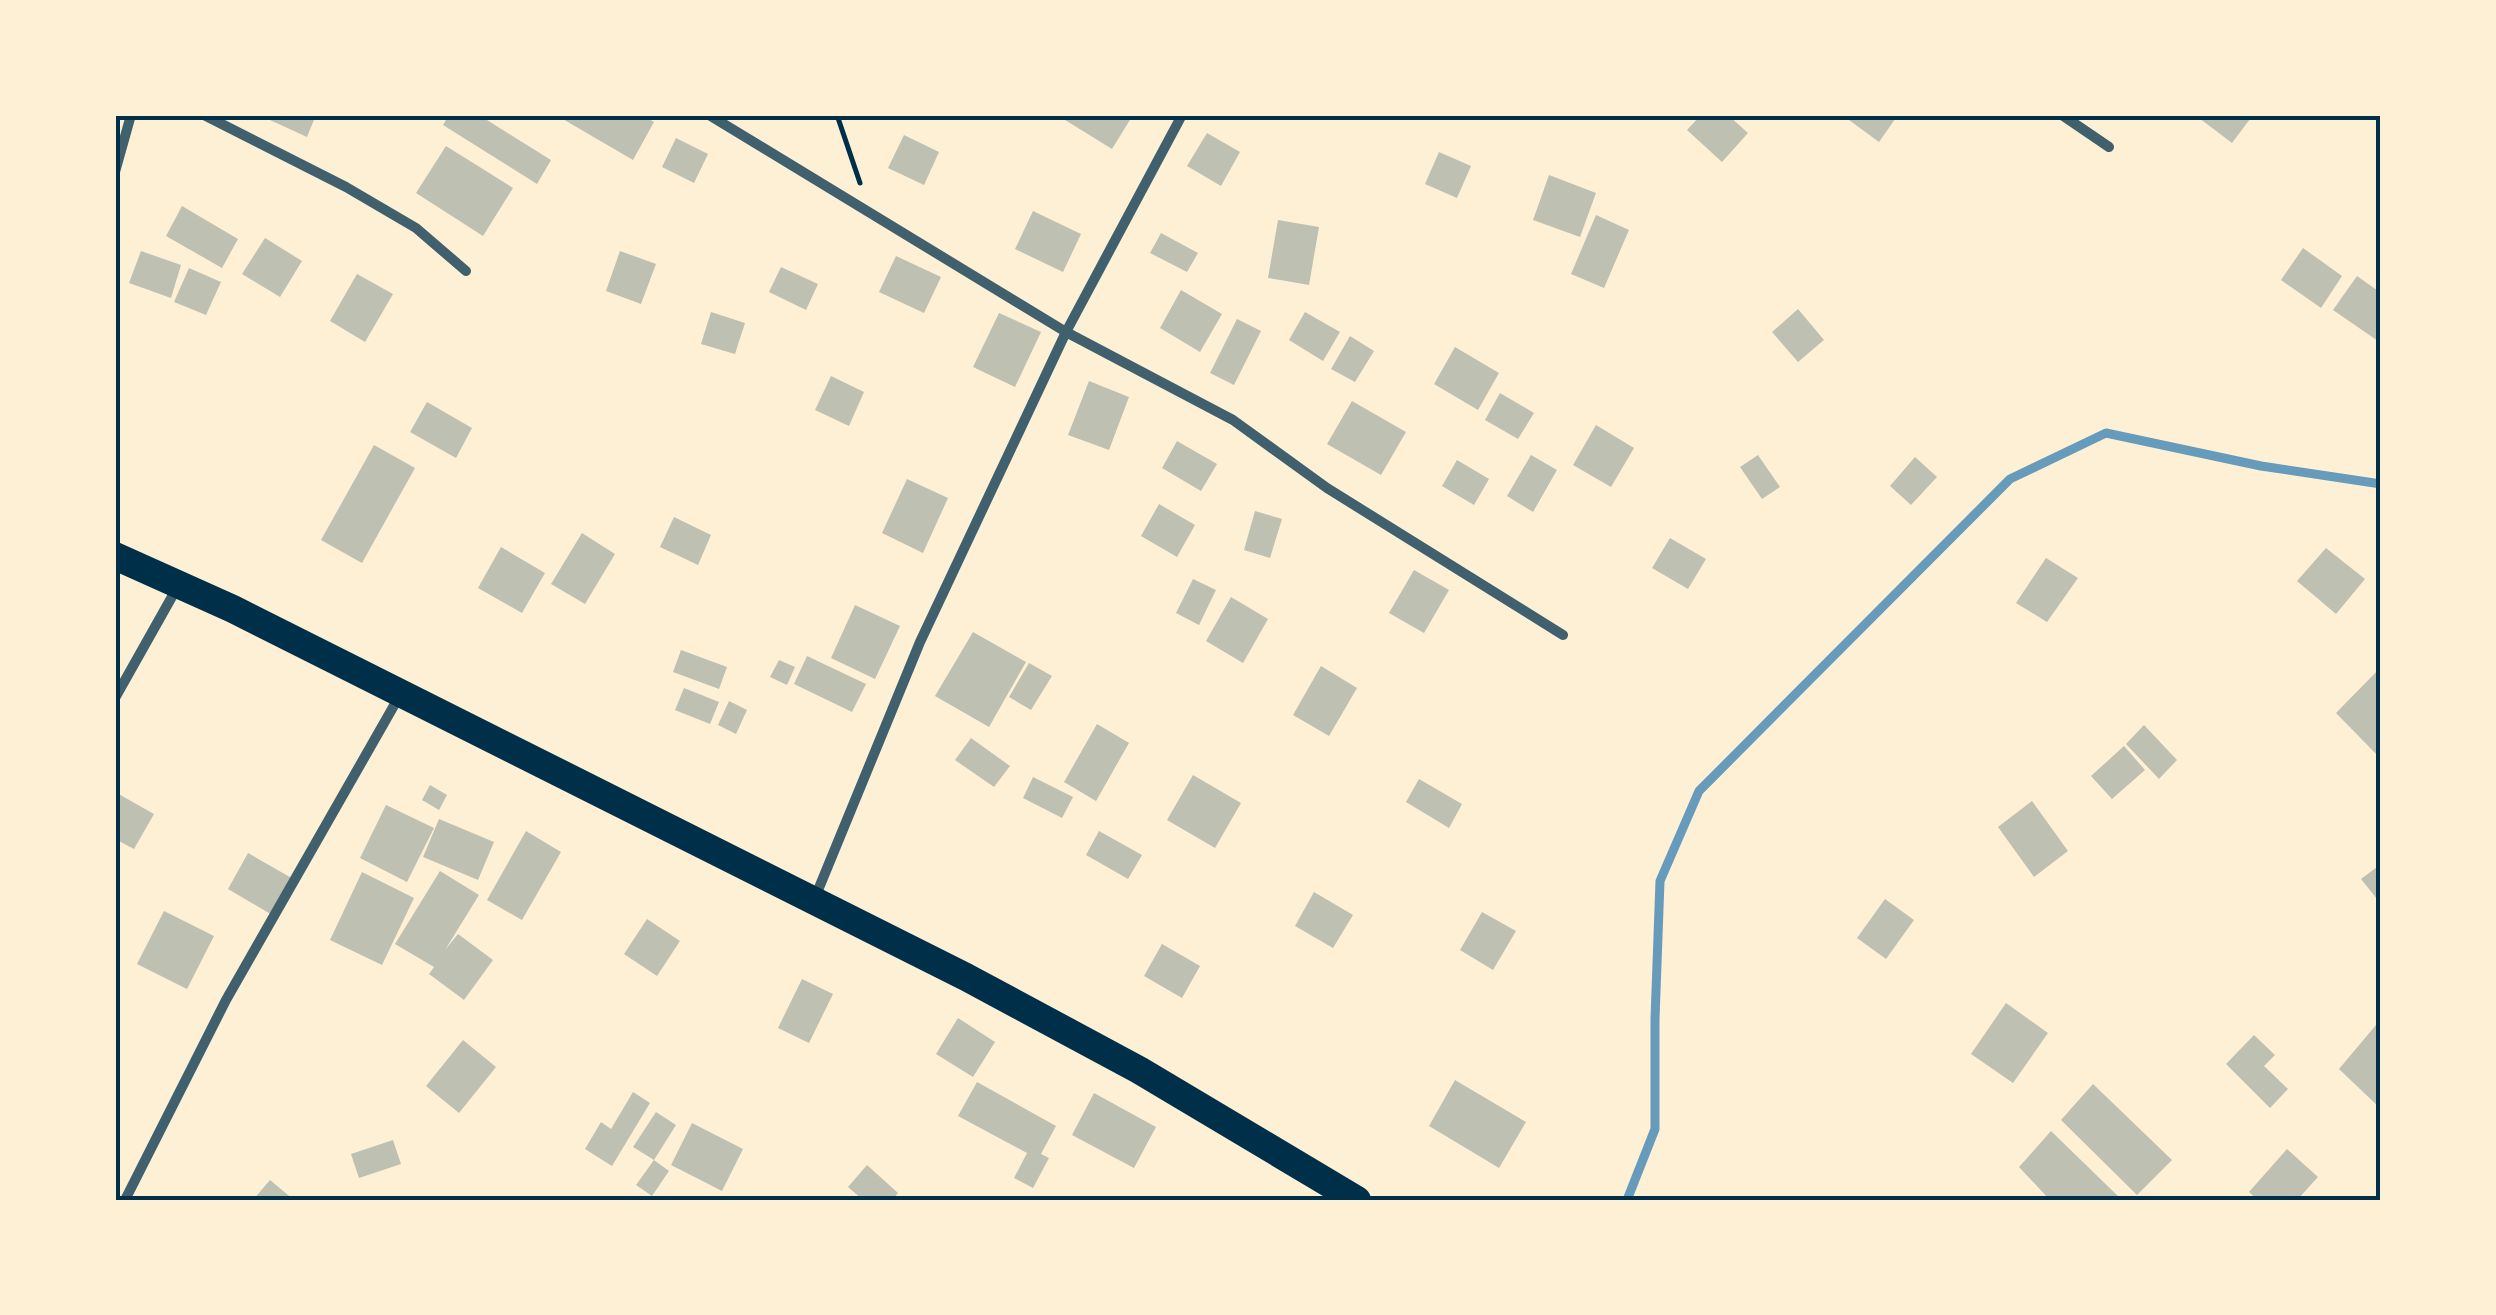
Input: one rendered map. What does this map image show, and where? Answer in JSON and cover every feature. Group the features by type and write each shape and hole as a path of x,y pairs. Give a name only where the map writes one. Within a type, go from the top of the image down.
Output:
{"highway":[{"path":"115,556 400,694 1124,1062 1357,1200"}],"street":[{"path":"115,172 131,115"},
{"path":"204,115 416,228 466,271"},
{"path":"709,115 1066,332 1233,420 1327,488 1563,635"},
{"path":"814,902 920,642 1066,332 1182,115"},
{"path":"2062,115 2108,147"},
{"path":"115,698 178,585"},
{"path":"124,1200 226,1000 400,694"}],"path":[{"path":"837,115 870,214"}],"building":[{"path":"259,115 316,115 307,137"},
{"path":"449,115 479,115 551,160 537,184 443,125"},
{"path":"642,115 654,122 633,160 561,118"},
{"path":"1057,115 1133,115 1112,149"},
{"path":"1701,115 1728,115 1748,133 1722,162 1687,130"},
{"path":"1852,115 1898,115 1879,142 1849,120"},
{"path":"2195,115 2253,115 2232,143"},
{"path":"1207,133 1240,152 1221,186 1187,166"},
{"path":"904,135 939,152 924,185 888,168"},
{"path":"676,138 708,154 694,183 662,167"},
{"path":"446,146 513,188 483,236 416,193"},
{"path":"1439,152 1471,166 1457,198 1425,184"},
{"path":"1549,175 1596,193 1580,237 1533,220"},
{"path":"182,206 238,239 222,268 166,236"},
{"path":"1033,211 1081,234 1063,272 1015,249"},
{"path":"1596,215 1629,230 1604,288 1571,274"},
{"path":"1278,220 1319,227 1309,285 1268,278"},
{"path":"1161,233 1198,253 1187,272 1150,253"},
{"path":"265,238 302,261 280,297 242,274"},
{"path":"2303,248 2342,276 2321,308 2281,280"},
{"path":"141,251 181,265 171,298 129,283"},
{"path":"620,251 656,264 641,304 606,291"},
{"path":"896,256 941,277 924,313 879,292"},
{"path":"781,267 818,284 806,310 769,292"},
{"path":"189,268 221,282 206,315 174,302"},
{"path":"357,274 393,294 365,342 330,321"},
{"path":"2357,276 2381,293 2381,343 2333,310"},
{"path":"1181,290 1222,314 1200,352 1160,328"},
{"path":"1798,309 1824,340 1798,362 1772,332"},
{"path":"711,312 745,323 735,354 701,344"},
{"path":"1305,312 1340,332 1323,361 1289,340"},
{"path":"999,313 1041,332 1015,387 973,367"},
{"path":"1237,319 1261,331 1234,385 1210,373"},
{"path":"1350,336 1374,351 1355,382 1331,369"},
{"path":"1455,347 1499,373 1478,410 1434,384"},
{"path":"831,376 864,392 849,426 815,410"},
{"path":"1089,381 1129,397 1109,450 1068,435"},
{"path":"1500,393 1534,413 1518,439 1485,420"},
{"path":"1352,401 1406,432 1381,475 1327,444"},
{"path":"427,402 472,428 456,458 410,432"},
{"path":"1596,425 1634,448 1611,487 1573,465"},
{"path":"1177,441 1217,464 1201,491 1162,468"},
{"path":"374,445 415,468 362,563 321,540"},
{"path":"1531,455 1557,470 1533,512 1507,496"},
{"path":"1758,455 1780,487 1762,499 1740,467"},
{"path":"1915,457 1937,477 1911,505 1890,486"},
{"path":"1457,460 1489,479 1474,505 1442,486"},
{"path":"907,479 948,498 923,553 882,533"},
{"path":"1159,504 1195,525 1177,557 1141,536"},
{"path":"1255,511 1282,519 1270,558 1244,550"},
{"path":"674,517 711,535 698,565 660,547"},
{"path":"582,533 615,554 585,604 551,584"},
{"path":"1670,538 1706,559 1688,589 1652,568"},
{"path":"501,547 545,573 522,613 478,588"},
{"path":"2326,548 2365,579 2336,614 2297,581"},
{"path":"2046,558 2078,578 2047,622 2016,603"},
{"path":"1414,570 1449,590 1424,633 1389,613"},
{"path":"1193,579 1216,590 1199,625 1176,613"},
{"path":"1231,597 1268,619 1243,663 1206,641"},
{"path":"855,605 900,626 875,679 831,658"},
{"path":"973,632 1026,662 989,727 935,696"},
{"path":"681,650 727,667 719,689 673,672"},
{"path":"807,656 866,684 852,712 794,684"},
{"path":"779,660 795,667 787,685 770,677"},
{"path":"1029,663 1052,676 1031,710 1009,697"},
{"path":"1321,666 1357,688 1329,736 1293,715"},
{"path":"2381,667 2381,759 2336,713"},
{"path":"684,688 719,702 710,724 675,710"},
{"path":"729,701 747,710 736,734 718,725"},
{"path":"1097,724 1129,743 1096,801 1064,782"},
{"path":"2144,725 2177,760 2159,779 2126,744"},
{"path":"971,738 1010,766 994,787 955,760"},
{"path":"2124,746 2145,770 2112,799 2091,776"},
{"path":"1193,775 1241,803 1215,848 1167,820"},
{"path":"1033,777 1073,797 1062,818 1023,798"},
{"path":"1419,779 1462,804 1449,828 1406,802"},
{"path":"430,785 447,795 439,810 422,800"},
{"path":"115,792 154,814 134,849 115,839"},
{"path":"2032,801 2068,851 2034,877 1998,827"},
{"path":"386,805 434,828 407,882 360,858"},
{"path":"439,819 494,842 478,880 423,857"},
{"path":"526,831 561,852 522,920 487,900"},
{"path":"1099,831 1142,855 1128,879 1086,855"},
{"path":"248,853 295,880 274,916 228,889"},
{"path":"2381,864 2381,904 2361,879"},
{"path":"440,871 479,895 445,950 458,934 493,960 464,1000 429,974 434,967 395,944"},
{"path":"362,872 414,898 382,965 330,940"},
{"path":"1314,892 1353,915 1333,948 1295,926"},
{"path":"1885,899 1914,920 1886,959 1857,938"},
{"path":"164,911 214,936 187,989 137,964"},
{"path":"1482,912 1516,931 1493,970 1460,950"},
{"path":"647,919 680,941 657,976 624,954"},
{"path":"1162,944 1200,966 1182,998 1144,976"},
{"path":"802,979 833,994 809,1043 778,1028"},
{"path":"2006,1003 2048,1033 2013,1083 1971,1054"},
{"path":"958,1018 995,1042 973,1077 936,1054"},
{"path":"2381,1019 2381,1109 2339,1069"},
{"path":"2254,1035 2275,1055 2264,1066 2288,1089 2270,1108 2226,1064"},
{"path":"463,1040 496,1067 459,1113 426,1086"},
{"path":"1455,1080 1526,1122 1499,1168 1429,1126"},
{"path":"977,1082 1056,1126 1041,1154 1049,1158 1033,1188 1014,1178 1027,1153 958,1116"},
{"path":"2093,1084 2172,1160 2137,1195 2061,1120"},
{"path":"633,1092 650,1103 612,1166 585,1149 601,1122 611,1129"},
{"path":"1094,1093 1156,1127 1134,1168 1072,1135"},
{"path":"656,1112 676,1125 654,1160 633,1147"},
{"path":"692,1123 743,1149 722,1191 671,1165"},
{"path":"2051,1131 2122,1200 2050,1200 2019,1167"},
{"path":"393,1140 401,1164 359,1178 351,1154"},
{"path":"2287,1149 2318,1177 2297,1200 2258,1200 2249,1192"},
{"path":"654,1160 669,1171 652,1196 636,1185"},
{"path":"867,1165 898,1193 892,1200 863,1200 848,1187"},
{"path":"270,1180 294,1200 253,1200"}],"waterway":[{"path":"1627,1200 1655,1129 1660,881 1699,791 2010,479 2106,433 2261,466 2381,484"}]}
